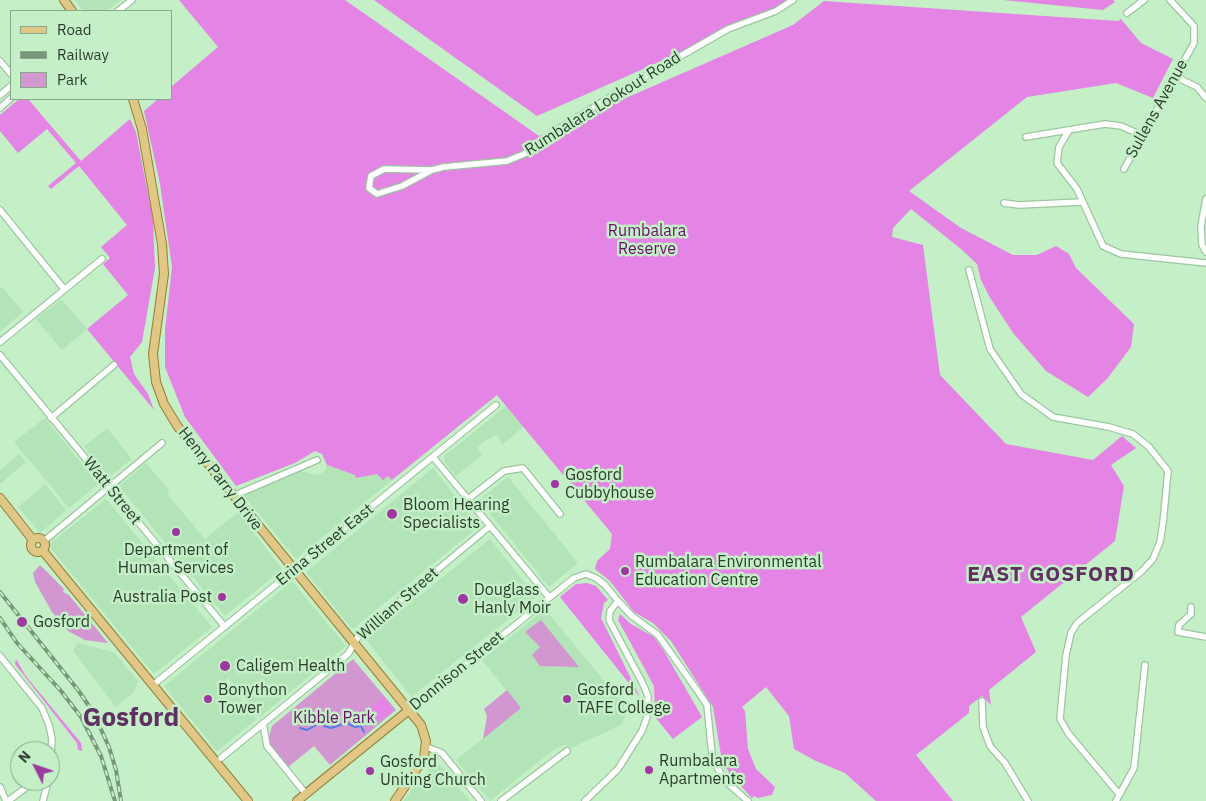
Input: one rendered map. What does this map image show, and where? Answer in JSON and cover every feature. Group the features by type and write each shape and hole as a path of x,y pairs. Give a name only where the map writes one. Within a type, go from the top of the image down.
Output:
{"main road":[{"name":"Henry Parry Drive","path":"133,100 142,128 162,244 164,274 154,354 156,382 164,404 178,427 233,496 410,710 424,730 426,747"},
{"path":"0,498 33,540"},
{"path":"38,538 44,541 46,545 43,551 36,553 32,550 30,546 33,540 38,538"},
{"path":"43,551 248,801"},
{"name":"Donnison Street","path":"297,801 410,710"},
{"path":"395,801 421,764 426,747"}],"street":[{"path":"119,10 132,0"},
{"name":"Rumbalara Lookout Road","path":"432,170 384,169 371,176 370,188 377,194 402,186 432,170 444,167 507,161 534,150 553,132 630,84 728,29 776,11 794,0"},
{"path":"1127,13 1144,0"},
{"name":"Sullens Avenue","path":"1124,169 1194,43 1194,26 1170,0"},
{"path":"0,61 10,73"},
{"path":"1174,76 1196,87 1206,98"},
{"path":"0,95 10,87"},
{"path":"0,108 10,99"},
{"path":"1026,137 1068,132 1105,124 1121,126 1141,136"},
{"path":"1068,132 1059,147 1057,163 1077,189 1103,246 1121,254 1206,263"},
{"path":"1206,199 1201,226 1202,245 1206,252"},
{"path":"1004,203 1019,205 1082,202"},
{"path":"0,210 64,289"},
{"path":"0,342 102,259"},
{"path":"969,270 990,349 1021,394 1053,417 1109,427 1133,434 1149,447 1168,471 1160,542 1153,559 1142,571 1077,623 1071,633 1066,655 1060,719 1068,733 1119,794"},
{"name":"Watt Street","path":"0,355 26,389 36,396 51,418 225,626"},
{"path":"51,418 114,365"},
{"name":"Erina Street East","path":"153,685 496,405"},
{"path":"44,541 162,443"},
{"path":"433,457 549,597"},
{"path":"233,496 317,460"},
{"path":"468,499 504,471 523,468 560,514"},
{"name":"William Street","path":"221,758 348,654 363,631 490,526"},
{"name":"Donnison Street","path":"410,710 574,578 586,574 600,580 618,601"},
{"path":"584,801 618,769 642,731 647,717 648,696 646,690 609,620 610,611 618,601 632,616 658,635 697,690 707,706 712,755 718,769 725,781 748,801"},
{"path":"1191,607 1191,614 1179,625 1178,632 1206,637"},
{"path":"0,656 42,708 49,725 52,741"},
{"path":"1116,801 1134,768 1145,665"},
{"path":"982,701 983,727 990,746 1004,763 1028,801"},
{"path":"263,723 266,746 306,794"},
{"path":"426,747 442,753 481,801"},
{"path":"501,801 567,751"},
{"path":"0,787 7,801 21,791"}],"shaded area":[{"path":"74,0 121,0 108,10 82,10"},
{"path":"2,287 23,312 0,332 0,289"},
{"path":"61,299 87,329 62,350 36,319"},
{"path":"506,406 523,427 503,444 496,435 485,441 477,448 482,455 456,476 444,462 444,456"},
{"path":"45,418 98,484 69,508 14,442"},
{"path":"107,428 132,459 109,477 84,447"},
{"path":"19,454 26,462 0,484 0,470"},
{"path":"146,463 170,491 167,494 205,539 238,512 282,569 225,616 119,486"},
{"path":"327,465 355,475 356,478 377,474 388,476 392,480 296,559 244,496 300,471 317,475 324,472"},
{"path":"433,468 477,524 477,528 354,628 351,628 306,572"},
{"path":"508,477 578,563 549,587 479,500"},
{"path":"45,484 66,510 40,533 18,507"},
{"path":"106,499 212,627 154,674 48,545"},
{"path":"490,539 536,597 411,697 366,639"},
{"path":"292,581 346,646 260,717 228,678 225,681 257,719 217,751 164,686"},
{"name":"Gosford TAFE College","path":"545,609 628,710 621,725 571,748 564,745 553,750 490,801 456,760 521,708 482,660"},
{"path":"77,643 114,652 138,681 134,692 116,707 73,651"},
{"path":"436,761 470,801 403,801"}],"green space":[{"name":"Rumbalara Reserve","path":"179,0 345,0 539,136 793,25 824,1 1118,21 1121,19 1141,43 1173,59 1153,98 1116,83 1027,97 909,191 961,228 1013,255 1037,255 1056,246 1069,254 1076,268 1134,324 1131,347 1107,379 1088,397 1046,371 1013,333 989,296 981,280 977,264 961,249 911,209 893,228 892,237 923,245 940,375 1006,444 1093,460 1122,436 1136,448 1111,465 1124,486 1115,541 1021,617 1036,652 989,690 991,705 982,696 969,706 969,713 916,755 953,801 876,801 845,773 794,749 789,716 766,687 742,707 745,711 748,749 756,769 775,787 772,795 758,798 754,796 752,798 730,774 722,761 713,707 671,641 653,623 634,612 610,581 595,569 597,561 610,549 612,534 497,395 392,480 388,476 383,480 377,474 356,478 355,475 327,465 322,454 315,451 295,463 236,486 185,417 165,367 165,330 172,267 160,184 144,111 157,100 172,100 172,86 218,47"},
{"path":"374,0 787,0 774,11 537,116"},
{"path":"1003,0 1113,0 1115,2 1103,10"},
{"path":"18,100 29,100 81,161 130,119 136,132 153,220 155,268 142,342 130,357 134,374 148,394 154,410 87,329 128,295 103,264 110,258 101,247 127,225 79,166 51,189 48,186 76,163 47,129 18,153 0,131 0,115"},
{"path":"40,565 64,589 63,592 69,595 108,643 85,640 68,631 52,612 35,582 33,573"},
{"path":"587,583 596,586 608,600 604,603 601,618 640,697 560,597 576,584"},
{"path":"620,614 631,624 654,637 702,717 673,739 655,717 654,686 618,620"},
{"path":"541,620 579,667 540,666 532,655 540,647 525,632"},
{"path":"16,659 25,675 81,743 82,751 78,750 77,743 15,664"},
{"name":"Kibble Park","path":"353,659 396,710 330,765 314,746 287,768 269,747 268,741 272,726"},
{"path":"507,690 521,708 483,739 487,716 484,709"},
{"path":"383,696 392,709 391,713 378,720 372,713 372,707"}],"waterway":[{"path":"324,726 331,728 347,723 355,727 361,726 364,732"},
{"path":"300,728 307,730 316,725"}],"railway":[{"path":"0,592 78,690 93,712 109,747 116,770 121,801"},
{"path":"0,618 17,643 61,691 81,717 101,756 115,801"}],"place":[{"name":"Gosford Cubbyhouse","path":"555,484"},
{"name":"Bloom Hearing Specialists","path":"392,514"},
{"name":"Department of Human Services","path":"176,532"},
{"name":"Rumbalara Environmental Education Centre","path":"625,571"},
{"name":"Australia Post","path":"222,597"},
{"name":"Douglass Hanly Moir","path":"463,599"},
{"name":"Gosford","path":"22,622"},
{"name":"Caligem Health","path":"225,666"},
{"name":"Bonython Tower","path":"208,699"},
{"name":"Gosford TAFE College","path":"567,699"},
{"name":"Rumbalara Apartments","path":"649,770"},
{"name":"Gosford Uniting Church","path":"370,771"}],"district":[{"name":"EAST GOSFORD","path":"1051,575"},
{"name":"Gosford","path":"131,718"}]}
